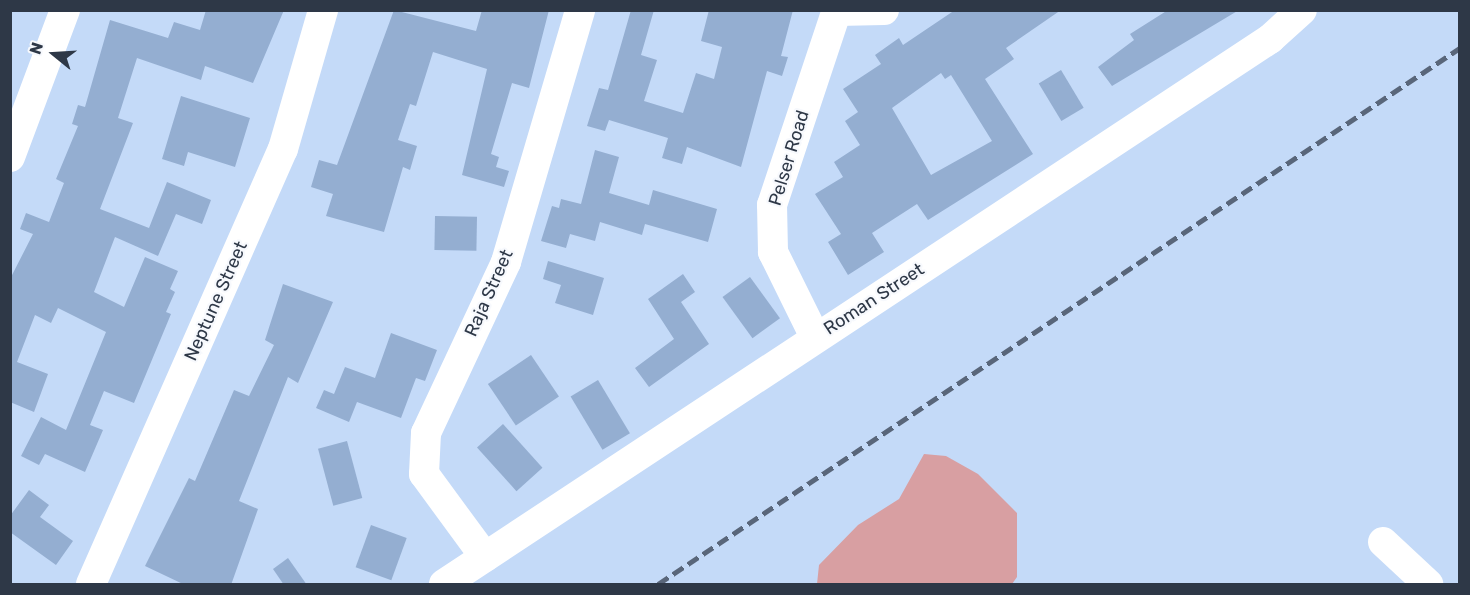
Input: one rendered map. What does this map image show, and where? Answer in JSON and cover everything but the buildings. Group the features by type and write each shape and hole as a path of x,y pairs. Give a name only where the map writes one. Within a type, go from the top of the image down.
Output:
{"street":[{"path":"10,158 65,10"},
{"name":"Neptune Street","path":"91,585 283,149 323,10"},
{"name":"Raja Street","path":"485,557 424,474 426,433 506,262 580,10"},
{"path":"837,11 884,10"},
{"name":"Roman Street","path":"444,585 815,337 1270,39 1302,10"},
{"name":"Pelser Road","path":"815,337 773,252 772,205 837,11"},
{"path":"1383,542 1428,585"}],"shaded area":[{"path":"924,454 946,456 978,474 1017,513 1017,577 1012,584 817,584 819,565 858,525 899,499"}],"railway":[{"path":"658,584 1460,48"}]}
